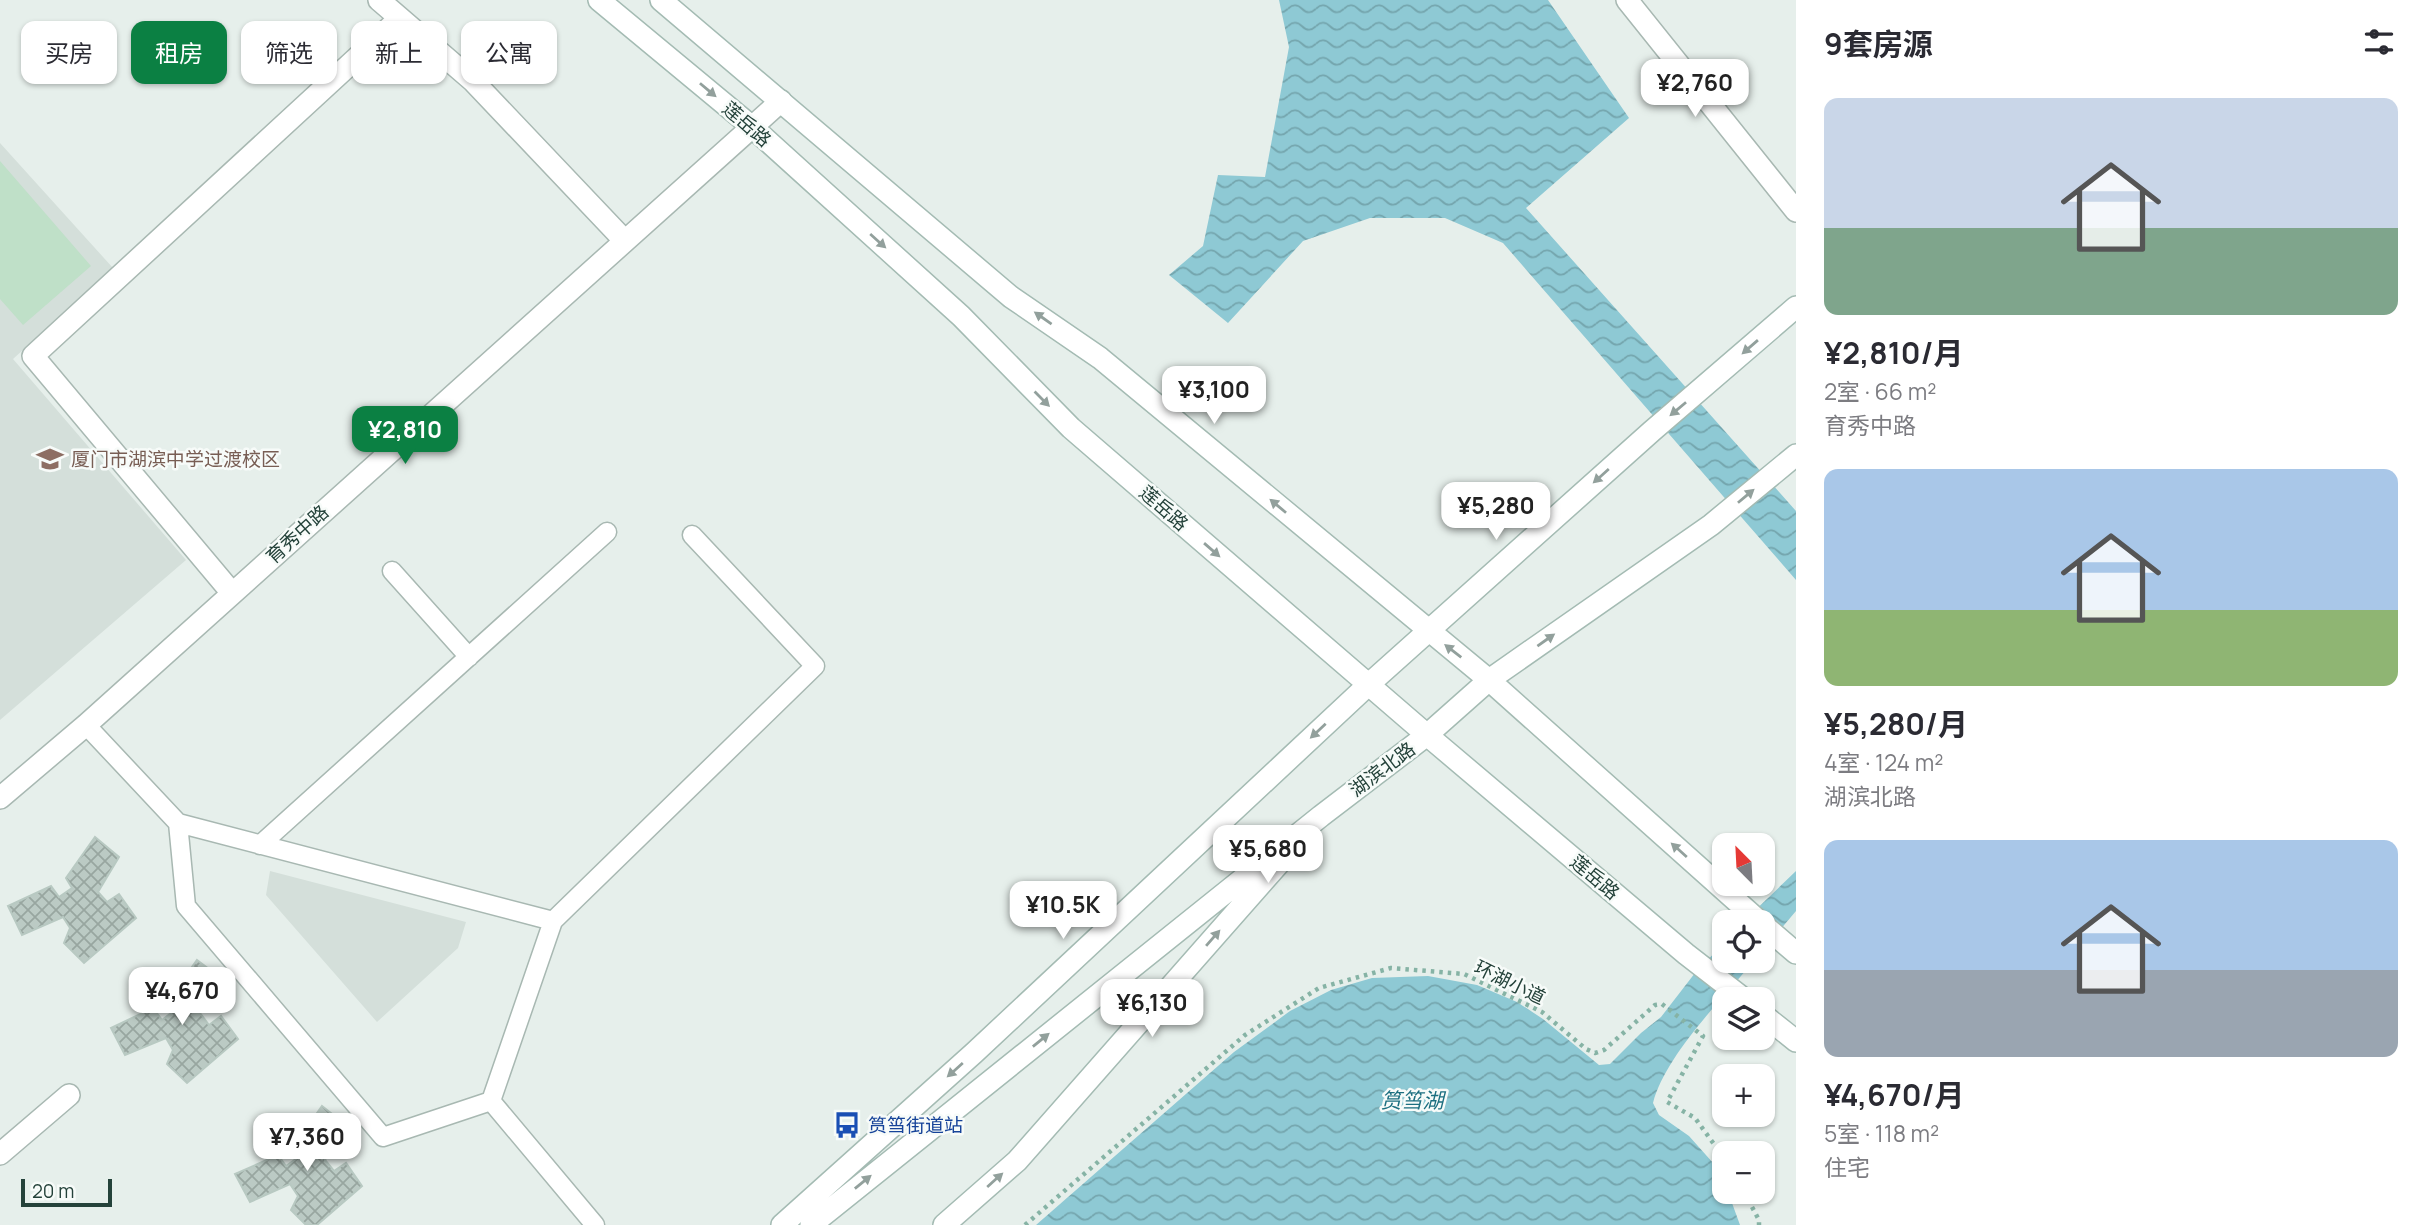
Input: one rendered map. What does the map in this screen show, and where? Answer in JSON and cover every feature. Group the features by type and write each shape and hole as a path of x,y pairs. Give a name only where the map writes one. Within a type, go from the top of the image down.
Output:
{"main road":[{"path":"379,0 473,80 624,240"},
{"name":"莲岳路","path":"599,0 751,126 961,316 1071,428 1427,735 1729,987"},
{"name":"莲岳路","path":"661,0 1012,297 1100,358 1489,680 1746,910"},
{"path":"1628,0 1796,211"},
{"path":"232,593 33,356 399,19"},
{"name":"育秀中路","path":"0,798 86,725 781,101"},
{"path":"782,1225 974,1053 1368,684 1652,431 1796,307"},
{"name":"湖滨北路","path":"810,1225 1321,816 1427,735 1489,680 1711,525 1789,461"},
{"path":"944,1225 1017,1161 1321,816"},
{"name":"莲岳路","path":"1775,935 1791,949"},
{"path":"1775,1024 1796,1041"},
{"path":"0,1154 69,1095"}],"lane":[{"path":"261,845 607,532"},
{"path":"491,1101 553,921 815,666 692,535"},
{"path":"392,571 469,657"},
{"path":"86,725 178,823 553,921"},
{"path":"178,823 186,906 383,1138 491,1101"},
{"path":"491,1101 595,1225"}],"path":[{"name":"环湖小道","path":"1025,1225 1245,1035 1319,988 1391,968 1464,974 1542,1012 1586,1049 1595,1053 1604,1050 1656,1005 1662,1004 1703,1036 1667,1102 1695,1118 1712,1141"},
{"path":"1750,1204 1759,1225"}],"shaded area":[{"name":"厦门市湖滨中学过渡校区","path":"0,143 113,268 13,359 186,560 0,720"},
{"path":"270,871 466,922 458,948 377,1022 266,895"}],"green space":[{"path":"0,161 91,266 23,325 0,299"}],"water":[{"path":"1279,0 1548,0 1629,118 1526,208 1796,511 1796,580 1503,243 1445,218 1370,218 1303,241 1228,323 1169,275 1203,246 1218,175 1265,177 1289,47"},
{"path":"1796,871 1796,911 1775,936 1775,910 1755,910 1770,896 1775,896 1775,891"},
{"name":"筼筜湖","path":"1712,955 1712,973 1743,973 1731,987 1712,987 1712,1009 1669,1066 1653,1103 1659,1115 1689,1136 1712,1162 1712,1204 1732,1204 1740,1225 1036,1225 1234,1052 1290,1011 1331,990 1372,978 1428,976 1477,985 1517,1002 1543,1019 1599,1065 1610,1064 1661,1017"}],"building":[{"path":"95,837 119,857 98,892 107,902 119,894 136,918 84,963 64,943 70,928 63,917 22,935 8,906 51,886 59,897 72,888 66,878"},
{"path":"197,960 221,978 200,1013 209,1025 221,1016 238,1039 187,1083 167,1064 173,1050 166,1038 125,1055 111,1028 153,1008 162,1020 175,1010 169,999"},
{"path":"322,1106 346,1125 325,1160 334,1171 346,1163 362,1186 317,1225 306,1225 291,1210 298,1196 290,1184 250,1202 235,1174 278,1155 286,1166 300,1156 294,1146"}],"place":[{"name":"厦门市湖滨中学过渡校区","path":"50,459"},
{"name":"筼筜街道站","path":"847,1125"}]}
